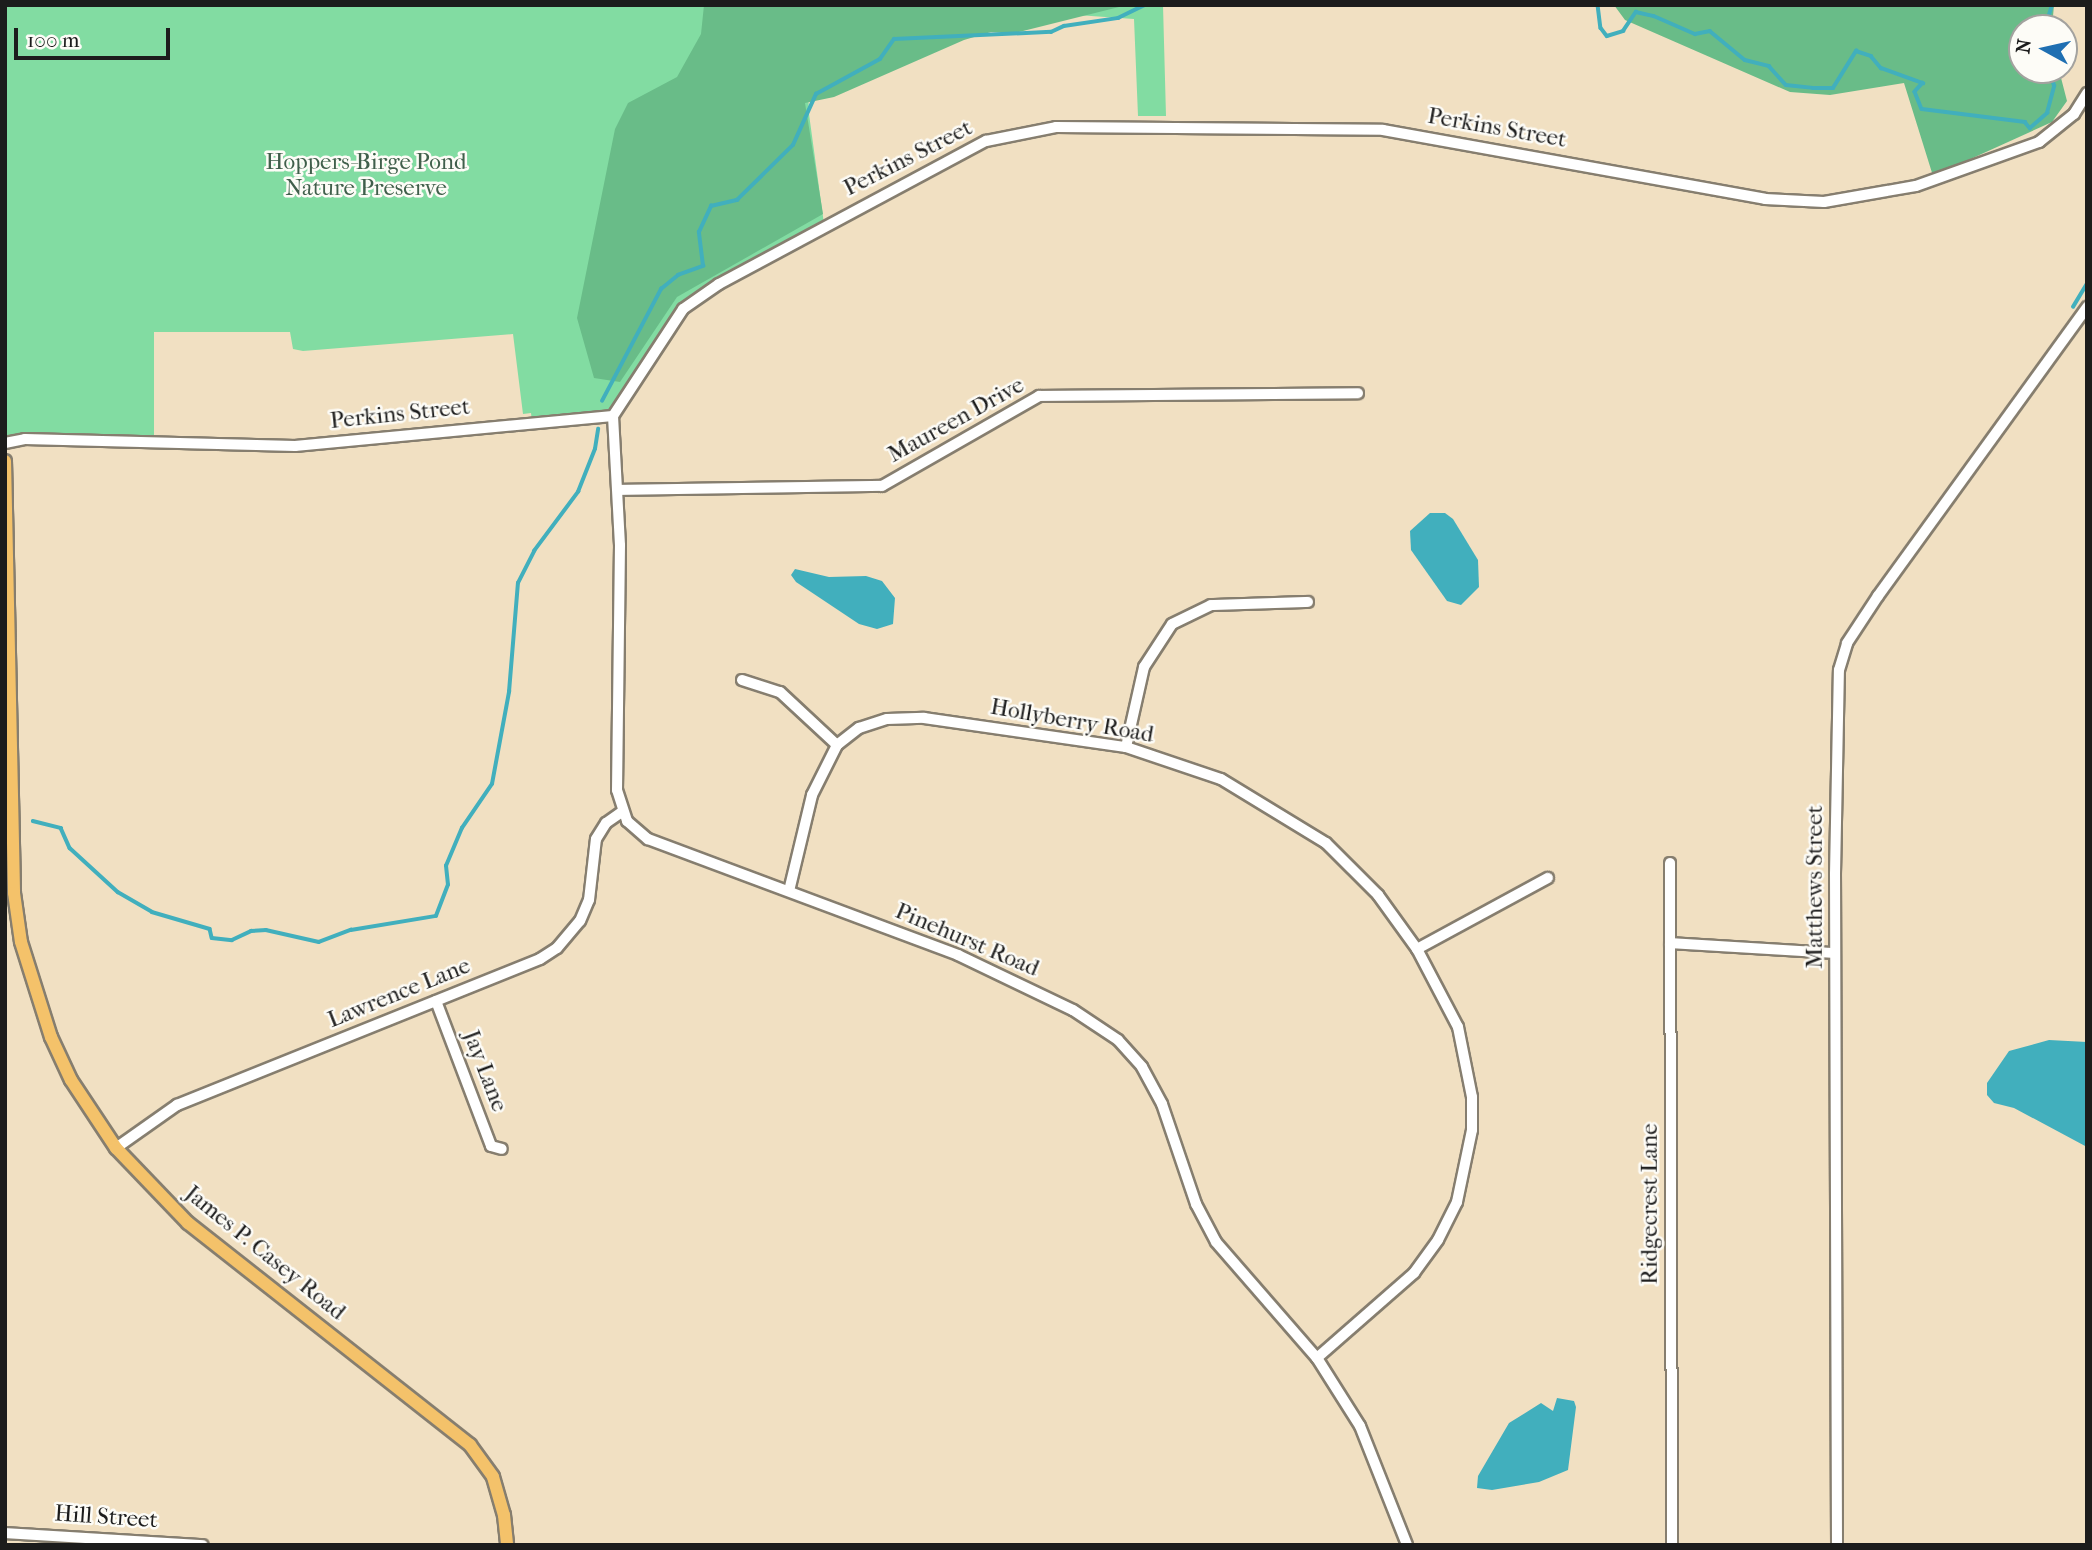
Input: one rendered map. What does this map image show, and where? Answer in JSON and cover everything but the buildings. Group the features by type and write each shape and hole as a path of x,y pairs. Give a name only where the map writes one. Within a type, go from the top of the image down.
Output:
{"main road":[{"name":"James P. Casey Road","path":"5,461 9,798 14,893 34,994 71,1080 116,1148 188,1223 399,1385 470,1445 493,1477 504,1515 507,1545"}],"street":[{"name":"Perkins Street","path":"5,443 25,439 295,446 613,416 683,309 784,245 986,141 1056,127 1383,130 1754,197 1824,202 1905,189 2039,142 2074,114 2087,93"},
{"name":"Matthews Street","path":"1837,1545 1836,695 1847,643 2087,307"},
{"name":"Maureen Drive","path":"618,490 882,486 1039,396 1358,393"},
{"path":"613,416 618,490 617,790 622,812"},
{"path":"1126,747 1144,667 1171,624 1211,604 1308,602"},
{"path":"742,680 780,692 836,744 812,795 789,891"},
{"name":"Hollyberry Road","path":"836,744 859,728 887,719 924,718 1126,747 1221,779 1326,843 1378,895 1417,949 1458,1027 1472,1097 1470,1153 1457,1202 1438,1240 1414,1273 1317,1358"},
{"name":"Pinehurst Road","path":"622,812 635,831 648,839 958,955 1073,1010 1118,1040 1142,1067 1162,1104 1196,1204 1216,1242 1317,1358 1360,1426 1407,1545"},
{"name":"Lawrence Lane","path":"116,1148 177,1105 540,959 568,937 589,900 596,839 606,822 622,812"},
{"name":"Ridgecrest Lane","path":"1670,863 1672,1545"},
{"path":"1417,949 1548,878"},
{"path":"1670,943 1835,953"},
{"name":"Jay Lane","path":"436,1001 491,1146 502,1149"},
{"name":"Hill Street","path":"5,1533 203,1545"}],"green space":[{"name":"Hoppers-Birge Pond Nature Preserve","path":"5,5 880,5 806,33 809,114 824,224 683,309 613,416 532,422 531,413 523,414 513,334 303,351 293,349 290,332 154,332 154,444 5,443"},
{"path":"704,5 1127,5 1015,33 991,32 964,40 834,97 805,103 823,214 677,297 620,382 594,378 577,318 615,129 628,103 677,77 701,34"},
{"path":"1005,5 1163,5 1166,116 1138,116 1134,19 1005,10"},
{"path":"1614,5 2054,5 2053,14 2008,14 2008,84 2063,84 2067,101 2052,122 1933,176 1904,83 1830,95 1790,92 1625,20"}],"water":[{"path":"1430,513 1445,513 1453,519 1478,560 1479,587 1461,605 1447,601 1411,550 1410,531"},
{"path":"795,569 829,577 866,576 882,581 895,598 893,624 877,629 859,624 796,582 791,575"},
{"path":"2049,1040 2087,1042 2087,1147 2014,1108 1994,1103 1987,1095 1987,1083 2009,1051"},
{"path":"1557,1398 1574,1401 1576,1407 1568,1470 1539,1482 1492,1490 1477,1488 1478,1476 1509,1423 1541,1403 1553,1411"}],"waterway":[{"path":"602,401 661,289 678,275 703,266 699,232 711,206 737,200 793,145 816,94 880,59 894,39 1051,32 1064,26 1118,18 1145,5"},
{"path":"1598,5 1601,28 1607,36 1623,31 1636,12 1654,16 1695,34 1710,31 1745,60 1769,66 1786,85 1813,88 1833,88 1856,51 1871,56 1881,68 1923,83 1915,92 1922,109 2025,122 2030,128 2047,113 2054,84"},
{"path":"2049,14 2052,5"},
{"path":"2073,307 2087,284"},
{"path":"33,821 61,828 70,848 118,892 152,912 210,929 212,938 232,940 251,931 266,930 319,942 351,930 436,916 448,885 446,866 462,828 492,784 509,692 518,583 534,551 578,492 595,449 598,429"}]}
